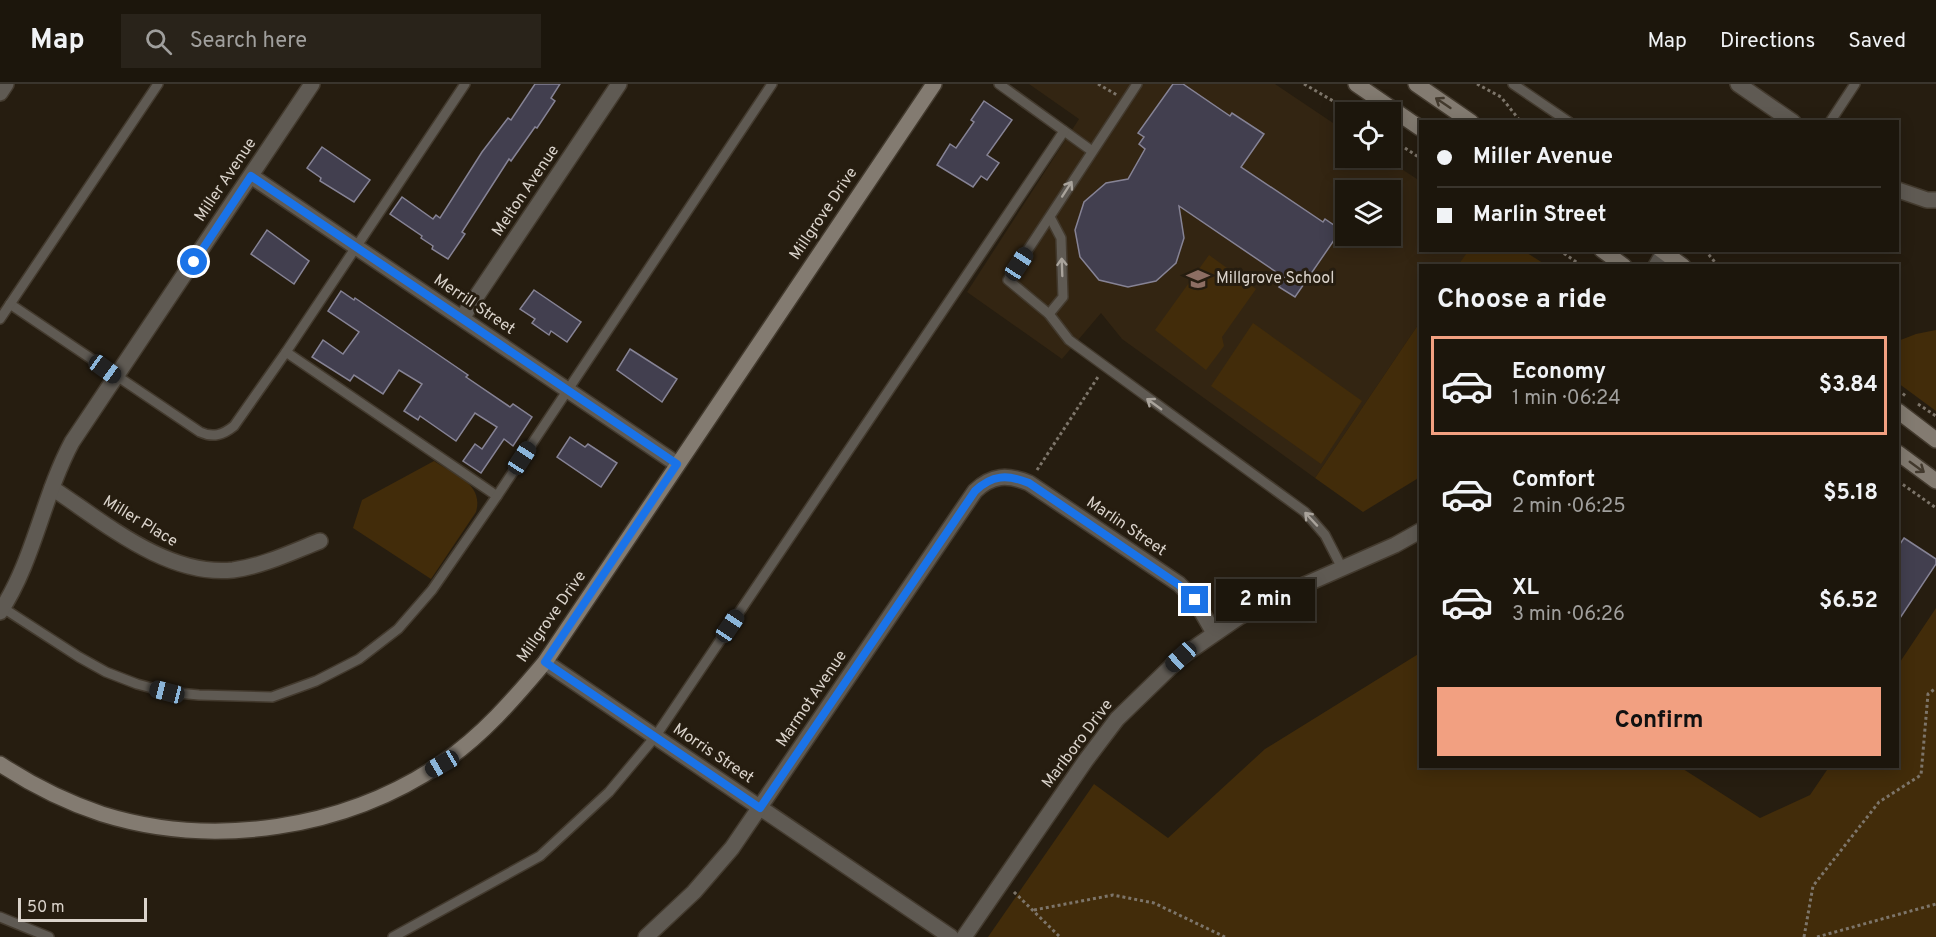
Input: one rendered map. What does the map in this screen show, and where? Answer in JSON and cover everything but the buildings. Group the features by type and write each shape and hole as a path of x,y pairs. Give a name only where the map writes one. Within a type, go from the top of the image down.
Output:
{"street":[{"path":"0,93 6,84"},
{"name":"Miller Avenue","path":"1,608 19,576 51,488 72,442 312,84"},
{"name":"Melton Avenue","path":"462,318 619,84"},
{"name":"Millgrove Drive","path":"0,764 56,796 102,814 178,829 217,831 255,830 311,820 363,804 403,786 442,764 496,718 545,662 934,84"},
{"path":"1356,84 1419,127"},
{"path":"1416,84 1468,120"},
{"path":"1738,84 1790,120"},
{"name":"Merrill Street","path":"251,176 677,464"},
{"path":"1899,190 1927,200 1936,200"},
{"path":"1605,252 1621,264"},
{"path":"1660,256 1678,264"},
{"path":"1899,412 1936,440"},
{"path":"1899,454 1936,481"},
{"name":"Marlin Street","path":"999,478 1014,477 1029,483 1179,585 1195,600 1214,633"},
{"name":"Marmot Avenue","path":"646,937 694,892 732,848 975,491 985,482 999,478"},
{"name":"Miller Place","path":"51,488 153,554 193,568 223,570 262,564 320,541"},
{"name":"Marlboro Drive","path":"964,937 1086,760 1117,719 1181,657 1239,617 1279,596 1395,545 1419,532"},
{"name":"Morris Street","path":"545,662 951,937"}],"lane":[{"path":"0,319 158,84"},
{"path":"10,304 200,432 208,435 226,432 234,426 286,352 465,84"},
{"path":"1,608 106,672 167,692 272,697 316,681 358,659 398,629 432,590 772,84"},
{"path":"999,84 1092,151"},
{"path":"1137,84 1008,280 1049,314 1069,340 1102,366 1305,512 1325,535 1342,568"},
{"path":"1513,84 1566,120"},
{"path":"1831,120 1855,84"},
{"path":"393,937 540,856 609,792 655,737 1064,131"},
{"path":"1049,314 1063,297 1060,238 1050,217"},
{"path":"286,352 497,496"},
{"path":"0,917 49,937"}],"path":[{"path":"1098,84 1126,101"},
{"path":"1304,84 1335,102"},
{"path":"1477,84 1500,97 1519,120"},
{"path":"1401,145 1419,157"},
{"path":"1562,252 1579,264"},
{"path":"1707,252 1716,264"},
{"path":"1036,471 1095,382 1102,366"},
{"path":"1899,482 1936,508"},
{"path":"1804,937 1813,886 1879,802 1921,775 1928,694 1936,688"},
{"path":"1012,891 1060,937"},
{"path":"1034,910 1113,895 1154,903 1225,937"},
{"path":"1817,937 1936,903"}],"shaded area":[{"name":"Millgrove School","path":"1029,84 1275,84 1335,124 1335,168 1400,168 1419,180 1419,252 1468,252 1459,264 1419,264 1419,323 1315,478 1122,339 1101,313 1062,359 967,292 1079,119"},
{"path":"1468,252 1526,252 1544,264 1459,264"},
{"path":"1209,255 1256,289 1222,337 1224,346 1206,370 1155,330"},
{"path":"1253,323 1362,401 1321,464 1211,386"},
{"path":"1419,323 1419,478 1363,512 1315,478"},
{"path":"1936,330 1936,411 1899,384 1899,341"},
{"path":"434,461 466,481 476,494 477,502 476,512 431,579 353,528 362,500"},
{"path":"1936,608 1936,937 988,937 1094,784 1168,838 1265,749 1419,654 1419,768 1682,768 1760,818 1810,795 1828,768 1899,768 1899,664"}],"place":[{"name":"Millgrove School","path":"1198,279"}],"route":[{"path":"194,262 251,176 677,464 545,662 760,808 975,491 985,482 1014,477 1029,483 1179,585 1195,600"}]}
